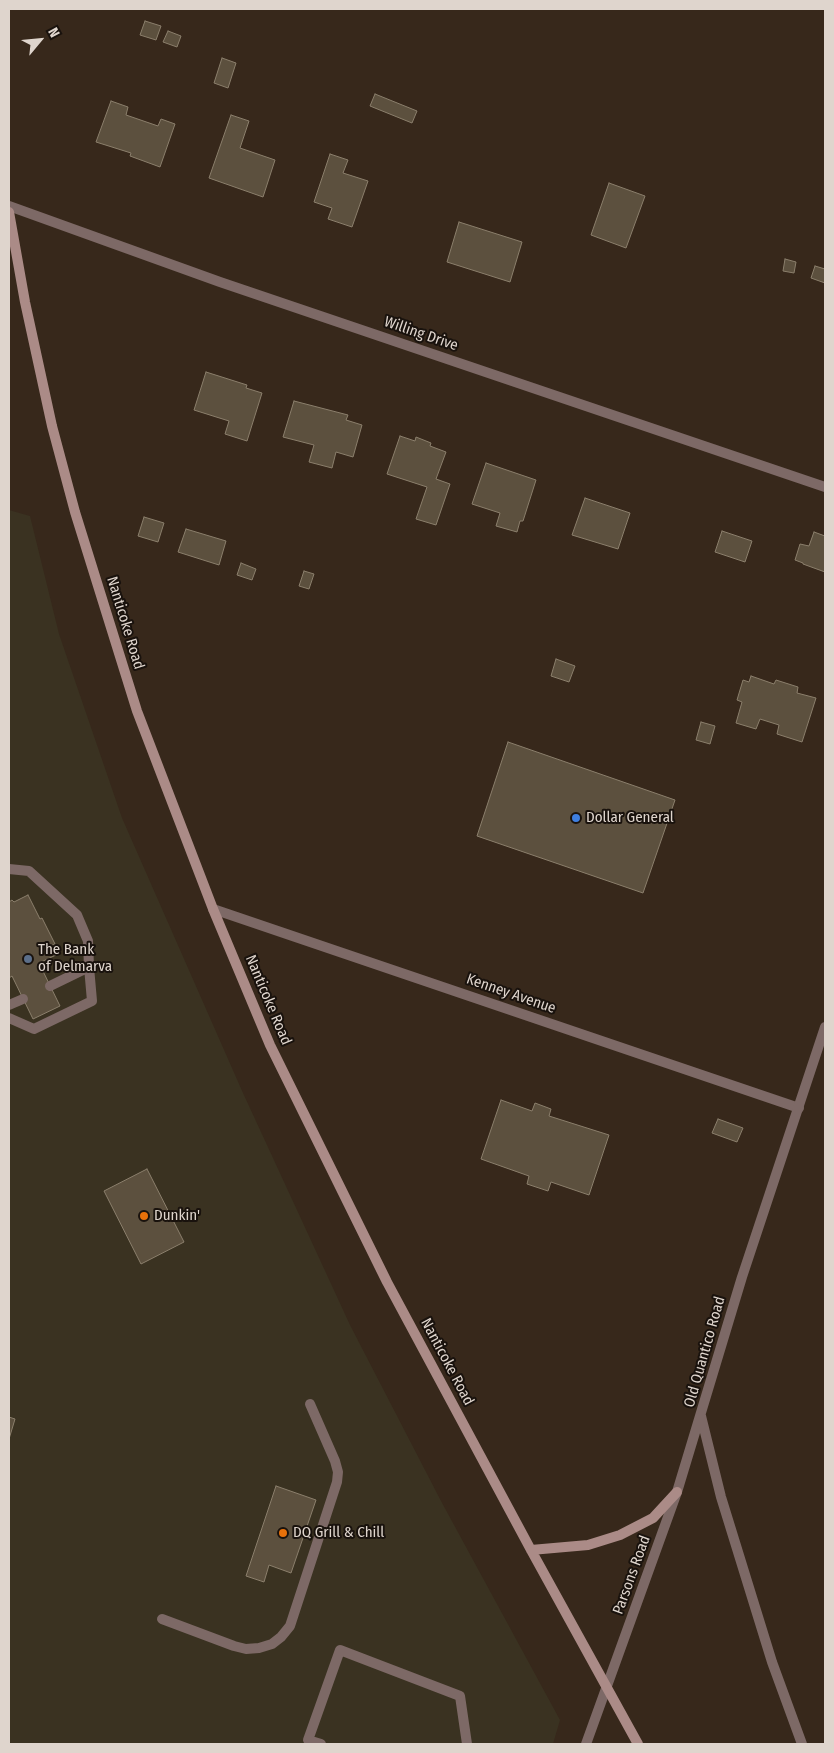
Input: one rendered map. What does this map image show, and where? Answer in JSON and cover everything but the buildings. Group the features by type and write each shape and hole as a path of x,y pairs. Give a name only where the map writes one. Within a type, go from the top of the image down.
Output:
{"main road":[{"name":"Nanticoke Road","path":"9,212 25,302 52,426 78,521 137,711 213,909 270,1045 387,1282 638,1744"},
{"path":"532,1550 588,1544 620,1535 653,1518 677,1492"}],"street":[{"name":"Willing Drive","path":"9,206 220,282 825,487"},
{"path":"9,869 30,871 77,915 88,941 88,967 92,1000 34,1029 9,1018"},
{"name":"Kenney Avenue","path":"213,909 798,1108"},
{"path":"50,986 88,967"},
{"path":"9,1005 23,999"},
{"name":"Old Quantico Road","path":"802,1744 772,1662 721,1497 701,1415 742,1278 825,1027"},
{"path":"162,1619 246,1649 272,1644 282,1637 290,1626 338,1482 335,1461 310,1404"},
{"name":"Parsons Road","path":"586,1744 677,1492 701,1415"},
{"path":"321,1744 308,1740 340,1650 460,1696 467,1744"}],"shaded area":[{"path":"9,510 30,516 59,634 122,818 243,1093 350,1325 441,1501 560,1720 553,1744 9,1744"}],"place":[{"name":"Dollar General","path":"576,818"},
{"name":"The Bank of Delmarva","path":"28,959"},
{"name":"Dunkin'","path":"144,1216"},
{"name":"DQ Grill & Chill","path":"283,1533"}]}
